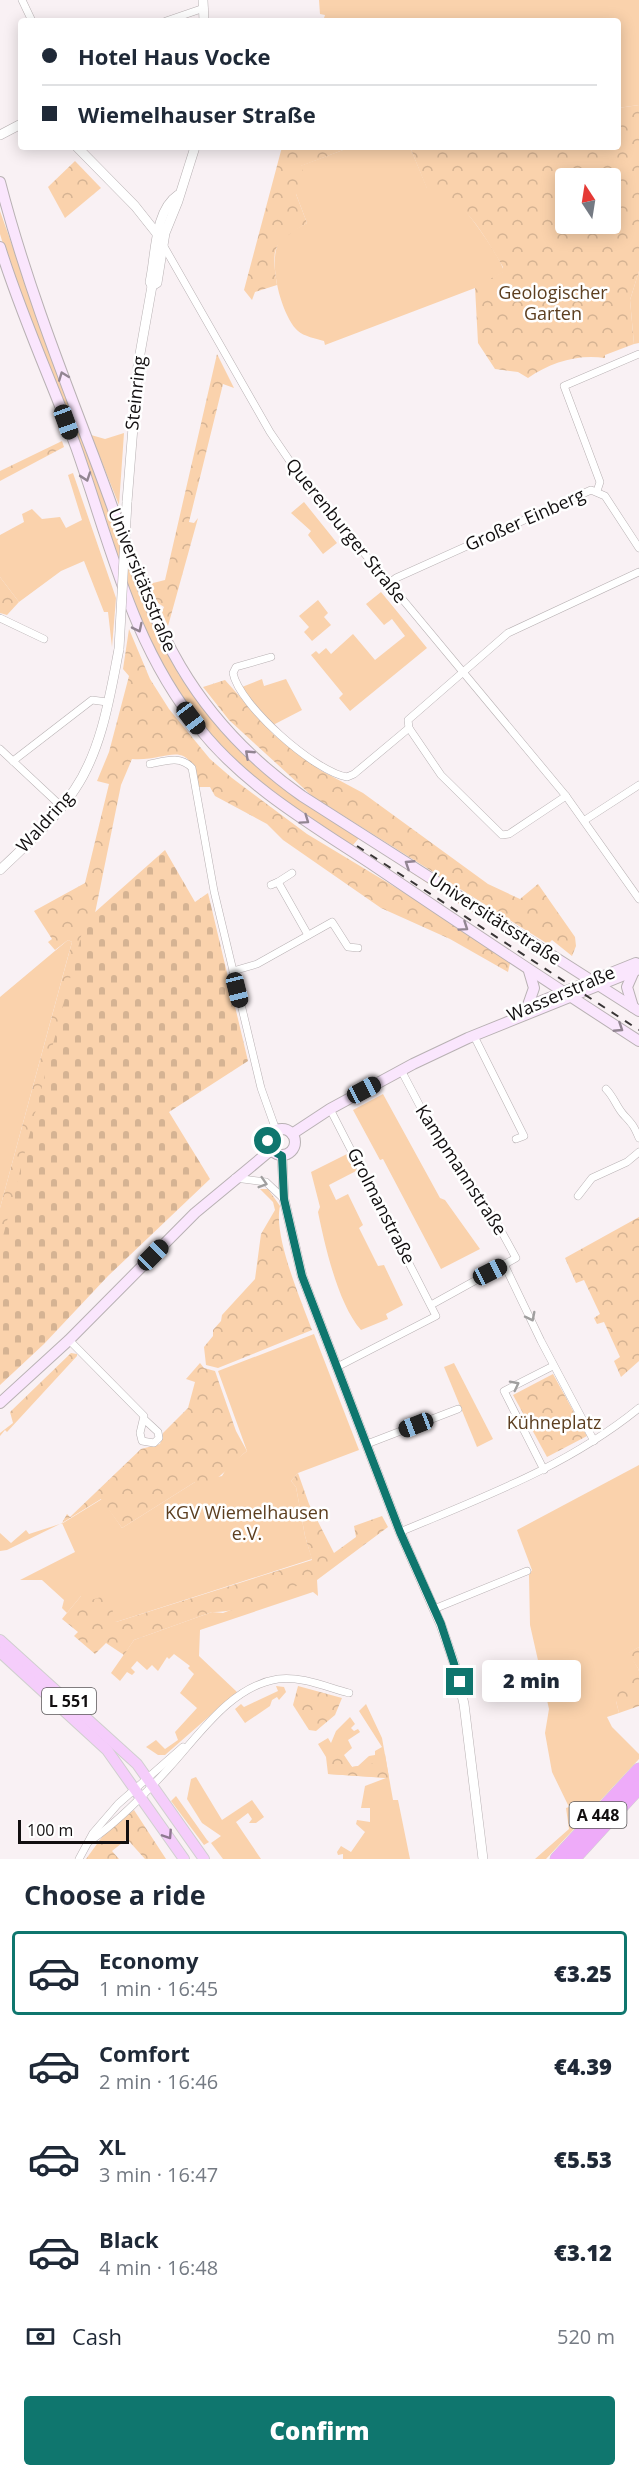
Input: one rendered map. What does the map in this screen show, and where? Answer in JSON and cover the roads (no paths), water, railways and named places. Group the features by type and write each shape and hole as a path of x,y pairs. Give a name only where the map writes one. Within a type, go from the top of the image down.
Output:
{"highway":[{"name":"A 448","path":"557,1859 639,1770"},
{"name":"A 448","path":"573,1859 639,1787"},
{"path":"584,1859 626,1802"}],"main road":[{"name":"Universitätsstraße","path":"0,182 21,262 133,566 170,652 198,696 239,744 287,785 636,1009"},
{"name":"Universitätsstraße","path":"0,247 77,451 134,621 180,704 218,749 259,786 529,971 639,1041"},
{"name":"Wasserstraße","path":"292,1134 330,1109 401,1070 566,995 638,967"},
{"path":"636,1009 627,987 638,967"},
{"path":"527,1008 534,988 529,971"},
{"name":"Wasserstraße","path":"486,1031 495,1022 566,995"},
{"path":"285,1129 292,1134 294,1148 282,1156 271,1150 269,1137 276,1130 285,1129"},
{"path":"0,1403 69,1340 179,1228 271,1150"},
{"name":"L 551","path":"0,1640 123,1751 149,1781 204,1859"},
{"name":"L 551","path":"0,1652 92,1735 138,1791 184,1859"}],"street":[{"path":"22,0 31,18"},
{"path":"173,18 204,4"},
{"path":"0,135 18,126"},
{"name":"Querenburger Straße","path":"80,150 135,206 158,235 275,440 324,507 566,796 639,899"},
{"name":"Steinring","path":"152,286 157,283 165,233 194,150"},
{"name":"Steinring","path":"127,502 138,365 152,286 150,282 164,215 173,198 178,195"},
{"path":"597,490 600,482 564,386 639,354"},
{"name":"Großer Einberg","path":"388,584 396,578 583,492 597,490 605,496 639,548"},
{"name":"Waldring","path":"0,870 62,807 76,788 91,758 119,649 127,502"},
{"path":"566,796 508,834 502,835 441,775 409,728 408,720 411,714 508,633 639,572"},
{"path":"0,618 44,639"},
{"path":"271,657 236,667 233,673 240,693 285,740 335,774 347,777 354,774 409,728"},
{"path":"13,761 92,700 107,702"},
{"path":"0,749 62,807"},
{"path":"150,764 175,759 187,763 192,768 214,891 266,1107 276,1130"},
{"path":"585,820 639,785"},
{"path":"292,873 275,884 308,935"},
{"path":"233,970 257,964 332,922 348,947 357,948"},
{"path":"474,1036 524,1136 516,1139"},
{"name":"Kampmannstraße","path":"401,1070 430,1127 493,1216 512,1250 516,1258 504,1264"},
{"path":"606,1089 615,1098 622,1113 630,1119 639,1138"},
{"name":"Grolmanstraße","path":"330,1109 431,1305"},
{"path":"578,1196 592,1178 627,1162 639,1152"},
{"path":"282,1156 284,1199 302,1276 400,1532 434,1609 461,1690 483,1859"},
{"path":"236,1178 266,1182 284,1199"},
{"path":"337,1367 435,1318 431,1305 504,1264 553,1366 594,1441"},
{"path":"69,1340 145,1420"},
{"path":"544,1470 504,1391 553,1366"},
{"path":"400,1532 544,1470 594,1441 639,1408"},
{"path":"367,1444 458,1409"},
{"path":"434,1609 528,1571"},
{"path":"79,1859 90,1841 138,1791 227,1706 264,1683 295,1679 349,1693"}],"railway":[{"path":"357,846 639,1030"}],"park label":[{"name":"Geologischer Garten","path":"553,303"},
{"name":"Kühneplatz","path":"554,1423"},
{"name":"KGV Wiemelhausen e.V.","path":"247,1523"}]}
